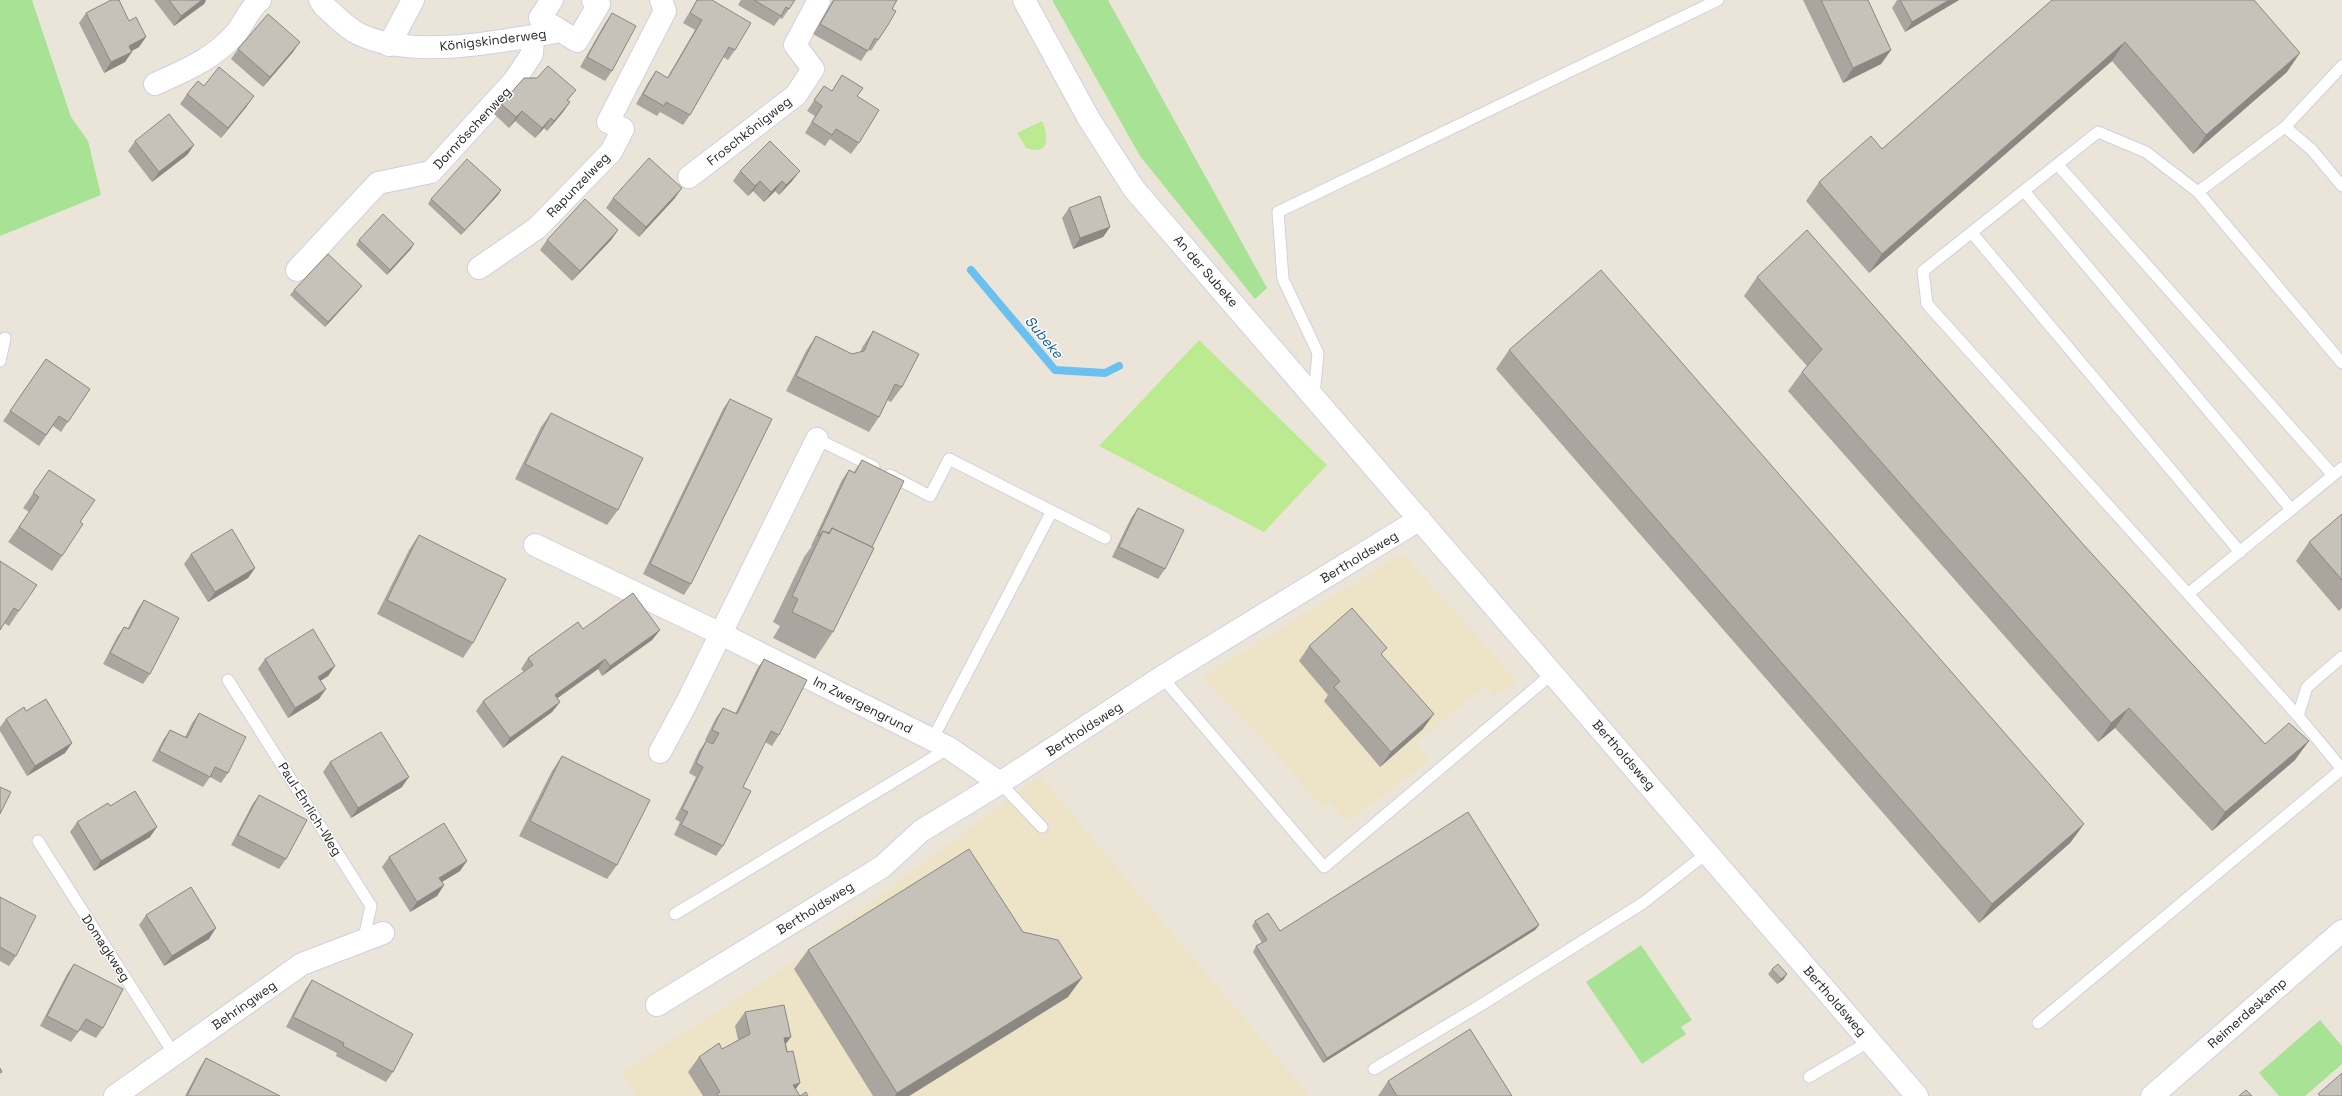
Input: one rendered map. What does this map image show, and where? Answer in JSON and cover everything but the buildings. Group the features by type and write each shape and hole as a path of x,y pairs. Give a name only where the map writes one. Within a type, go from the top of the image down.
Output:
{"street":[{"path":"155,84 207,60 236,32 255,4 260,0"},
{"name":"Königskinderweg","path":"320,0 324,6 356,32 389,45 451,47 562,31"},
{"path":"389,45 413,0"},
{"name":"Königskinderweg","path":"552,0 540,18 577,41 601,1"},
{"name":"Rapunzelweg","path":"478,268 537,228 611,152 624,129 608,122 665,11 661,0"},
{"name":"Froschkönigweg","path":"690,177 796,95 813,69 795,45 819,0"},
{"name":"An der Subeke","path":"1024,0 1089,119 1134,189 1420,519"},
{"name":"Dornröschenweg","path":"297,270 378,183 431,172 514,81 532,54 532,36"},
{"path":"660,752 721,634 817,438"},
{"name":"Bertholdsweg","path":"657,1005 882,867 921,831 1000,783 1162,677 1420,519 1917,1096"},
{"name":"Im Zwergengrund","path":"535,544 721,634 940,744 1000,783"},
{"name":"Reimerdeskamp","path":"2152,1096 2342,930"},
{"name":"Behringweg","path":"115,1096 302,964 362,943 383,933"}],"lane":[{"path":"1314,395 1318,352 1283,279 1278,212 1718,0"},
{"path":"2198,192 2285,127 2342,66"},
{"path":"2285,127 2312,150 2342,186"},
{"path":"2038,1023 2342,769 2298,716 1927,304 1923,272 2098,132 2146,152 2198,192 2342,363"},
{"path":"2058,165 2333,476"},
{"path":"2024,191 2291,509"},
{"path":"1972,233 2240,552"},
{"path":"0,361 5,338"},
{"path":"817,438 930,496 949,459 1105,538"},
{"path":"2188,594 2342,468"},
{"path":"675,914 940,744 1052,511"},
{"path":"2298,716 2307,686 2342,657"},
{"path":"1162,677 1324,866 1553,673"},
{"name":"Paul-Ehrlich-Weg","path":"228,680 371,906 362,943"},
{"path":"1000,783 1042,827"},
{"name":"Domagkweg","path":"38,841 174,1054"},
{"path":"1374,1069 1481,1005 1643,903 1707,852"},
{"path":"1809,1077 1870,1041"}],"shaded area":[{"path":"1403,553 1518,682 1494,696 1485,686 1416,744 1430,761 1347,822 1329,802 1322,808 1280,758 1202,677"},
{"path":"1040,776 1310,1096 637,1096 622,1072 774,975"}],"green space":[{"path":"0,0 32,0 71,117 88,141 101,195 0,236"},
{"path":"1052,0 1108,0 1267,288 1255,299 1140,156"},
{"path":"1042,121 1046,133 1046,144 1040,149 1034,150 1026,148 1017,133"},
{"path":"1199,340 1327,465 1264,532 1099,446"},
{"path":"1641,945 1692,1020 1681,1027 1686,1034 1642,1064 1586,982"},
{"path":"2320,1020 2342,1046 2342,1064 2305,1096 2279,1096 2259,1073"}],"waterway":[{"name":"Subeke","path":"971,270 1055,370 1105,373 1119,366"}]}
